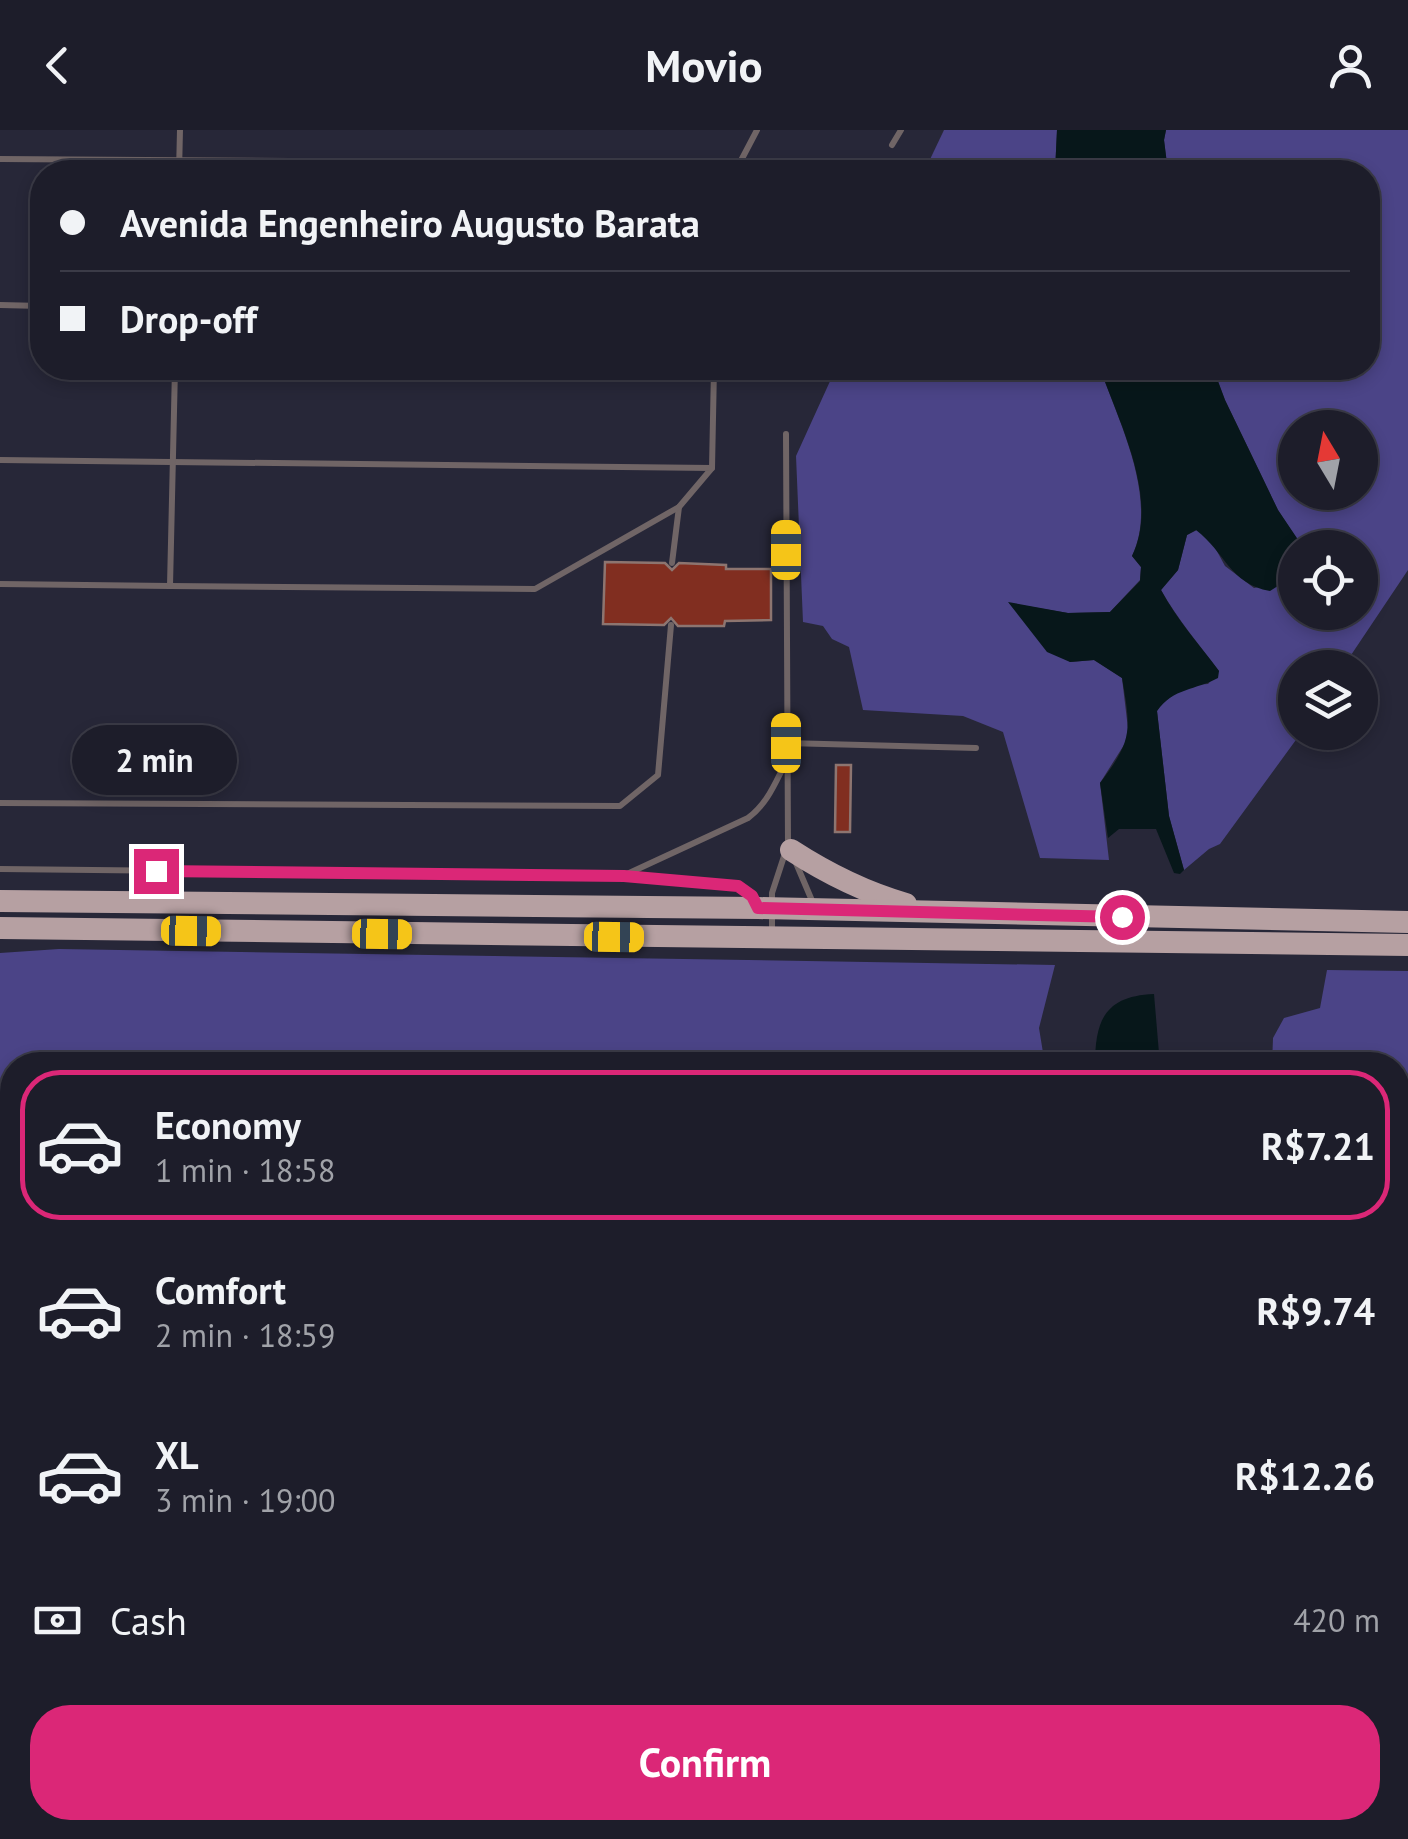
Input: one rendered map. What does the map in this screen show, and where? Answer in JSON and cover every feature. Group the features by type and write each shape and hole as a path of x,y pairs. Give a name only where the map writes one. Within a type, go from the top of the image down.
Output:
{"main road":[{"path":"790,847 822,870 872,894 938,913"},
{"path":"0,901 764,909 1408,922"},
{"path":"0,928 1408,945"}],"lane":[{"path":"180,130 180,160"},
{"path":"741,160 757,130"},
{"path":"892,145 900,130"},
{"path":"0,159 90,160"},
{"path":"0,305 30,306"},
{"path":"170,586 174,380"},
{"path":"0,584 535,589 680,507 712,468 714,380"},
{"path":"786,434 786,760 790,847 816,910 817,940"},
{"path":"0,460 712,468"},
{"path":"672,563 680,507"},
{"path":"0,803 620,806 658,774 672,626"},
{"path":"786,743 976,748"},
{"path":"624,876 729,829 760,809 786,760"},
{"path":"764,909 790,847"},
{"path":"0,870 624,876 738,886 764,909 774,939"}],"shaded area":[{"path":"944,130 1057,130 1056,160 930,160"},
{"path":"1057,130 1166,130 1166,160 1056,160"},
{"path":"1166,130 1408,130 1408,570 1378,615 1378,530 1291,530 1278,510 1218,380 1380,380 1380,160 1166,160 1164,140"},
{"path":"831,380 1105,380 1139,486 1139,534 1132,556 1141,567 1140,580 1110,612 1068,613 1009,603 1070,662 1094,660 1122,678 1129,737 1100,783 1109,860 1040,858 1003,732 963,716 863,710 849,647 832,639 823,626 803,622 796,456"},
{"path":"1105,380 1218,380 1278,510 1292,530 1278,530 1278,586 1270,591 1246,582 1196,530 1187,535 1178,570 1161,590 1219,671 1218,678 1178,694 1157,711 1169,816 1184,870 1180,874 1174,873 1156,829 1119,829 1108,838 1100,783 1119,756 1127,734 1122,678 1094,660 1070,662 1047,652 1008,602 1068,613 1110,612 1140,581 1141,567 1132,556 1141,510 1134,461"},
{"path":"1197,530 1212,542 1225,566 1254,588 1278,583 1278,630 1368,630 1354,650 1278,650 1278,750 1289,750 1220,844 1184,870 1169,816 1157,711 1179,691 1208,684 1219,671 1161,590 1178,570 1187,535"},
{"path":"59,949 1055,965 1039,1028 1043,1052 0,1052 0,953"},
{"path":"1327,970 1408,971 1408,1052 1272,1052 1273,1038 1284,1018 1320,1008"},
{"path":"1154,994 1159,1052 1096,1052 1097,1035 1106,1013 1114,1005"}],"building":[{"path":"605,562 665,563 672,570 679,563 771,569 771,620 725,621 724,626 678,626 671,618 664,625 603,624"},
{"path":"836,765 851,765 850,832 835,832"}],"route":[{"path":"156,871 624,876 738,886 748,891 758,908 1122,917"}]}
